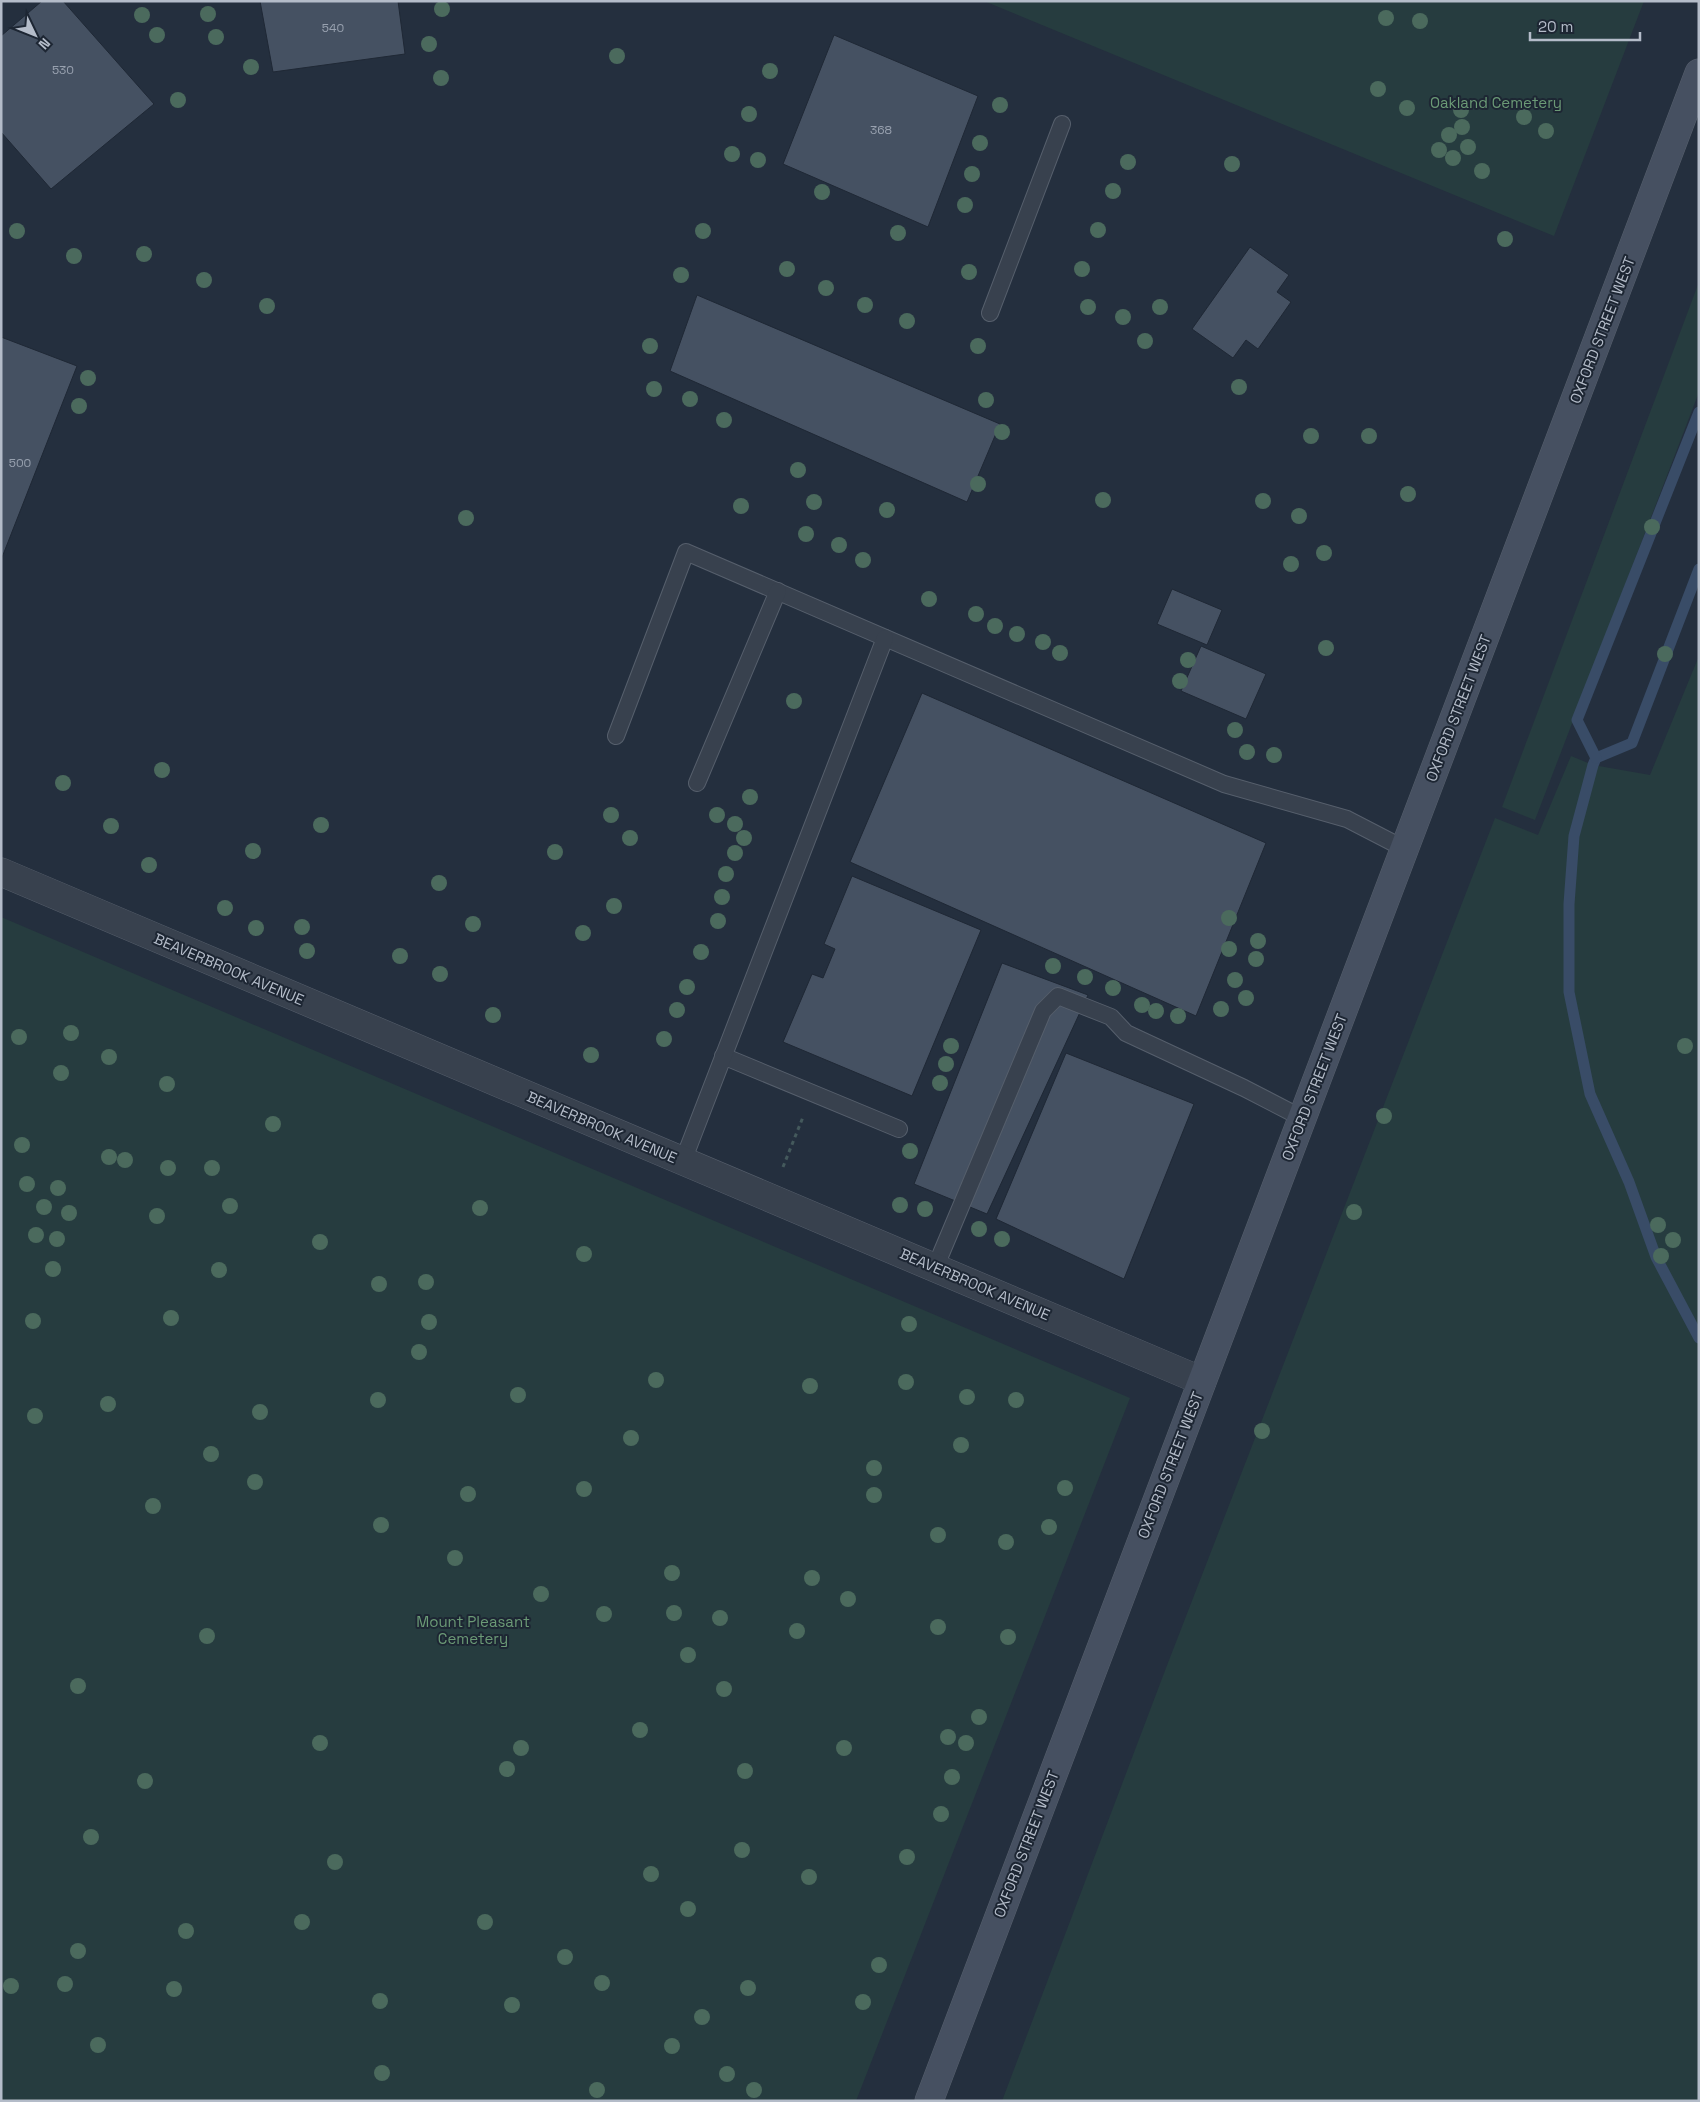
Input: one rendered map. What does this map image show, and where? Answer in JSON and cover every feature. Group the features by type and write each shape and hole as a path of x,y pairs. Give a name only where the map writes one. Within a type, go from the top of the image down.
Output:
{"main road":[{"name":"OXFORD STREET WEST","path":"929,2101 1699,73"}],"street":[{"name":"BEAVERBROOK AVENUE","path":"1,872 1202,1381"}],"lane":[{"path":"990,313 1062,124"},
{"path":"616,736 686,552 1224,784 1347,819 1405,849"},
{"path":"697,783 778,591"},
{"path":"683,1161 885,638"},
{"path":"935,1268 1043,1011 1058,996 1111,1017 1126,1033 1244,1088 1302,1118"},
{"path":"723,1056 899,1129"}],"path":[{"path":"782,1170 813,1094"}],"green space":[{"name":"Oakland Cemetery","path":"984,1 1644,1 1554,236"},
{"path":"1699,282 1699,392 1535,820 1502,807"},
{"path":"1699,656 1699,2101 1002,2101 1166,1668 1495,818 1538,835 1571,756 1593,765 1650,775"},
{"name":"Mount Pleasant Cemetery","path":"1,917 1130,1398 856,2101 1,2101"}],"building":[{"path":"42,1 63,1 154,104 51,189 1,132 1,36"},
{"path":"260,1 398,1 405,54 273,72"},
{"path":"834,35 978,96 928,227 783,164"},
{"path":"1250,247 1289,275 1277,292 1291,302 1258,349 1246,340 1233,358 1192,329"},
{"path":"697,295 1000,424 967,502 670,371"},
{"path":"1,337 77,366 1,560"},
{"path":"1172,589 1222,610 1207,645 1157,624"},
{"path":"1201,646 1266,674 1246,719 1181,691"},
{"path":"922,693 1266,843 1196,1016 850,862"},
{"path":"852,876 981,930 912,1096 783,1042 812,974 823,978 835,949 824,944"},
{"path":"1002,963 1088,995 987,1214 914,1184"},
{"path":"1066,1053 1194,1104 1124,1279 996,1219"}],"waterway":[{"path":"1596,758 1577,720 1699,412"},
{"path":"1699,569 1632,743 1596,758 1593,765 1574,836 1569,904 1569,992 1590,1094 1629,1182 1656,1257 1699,1338"}]}
